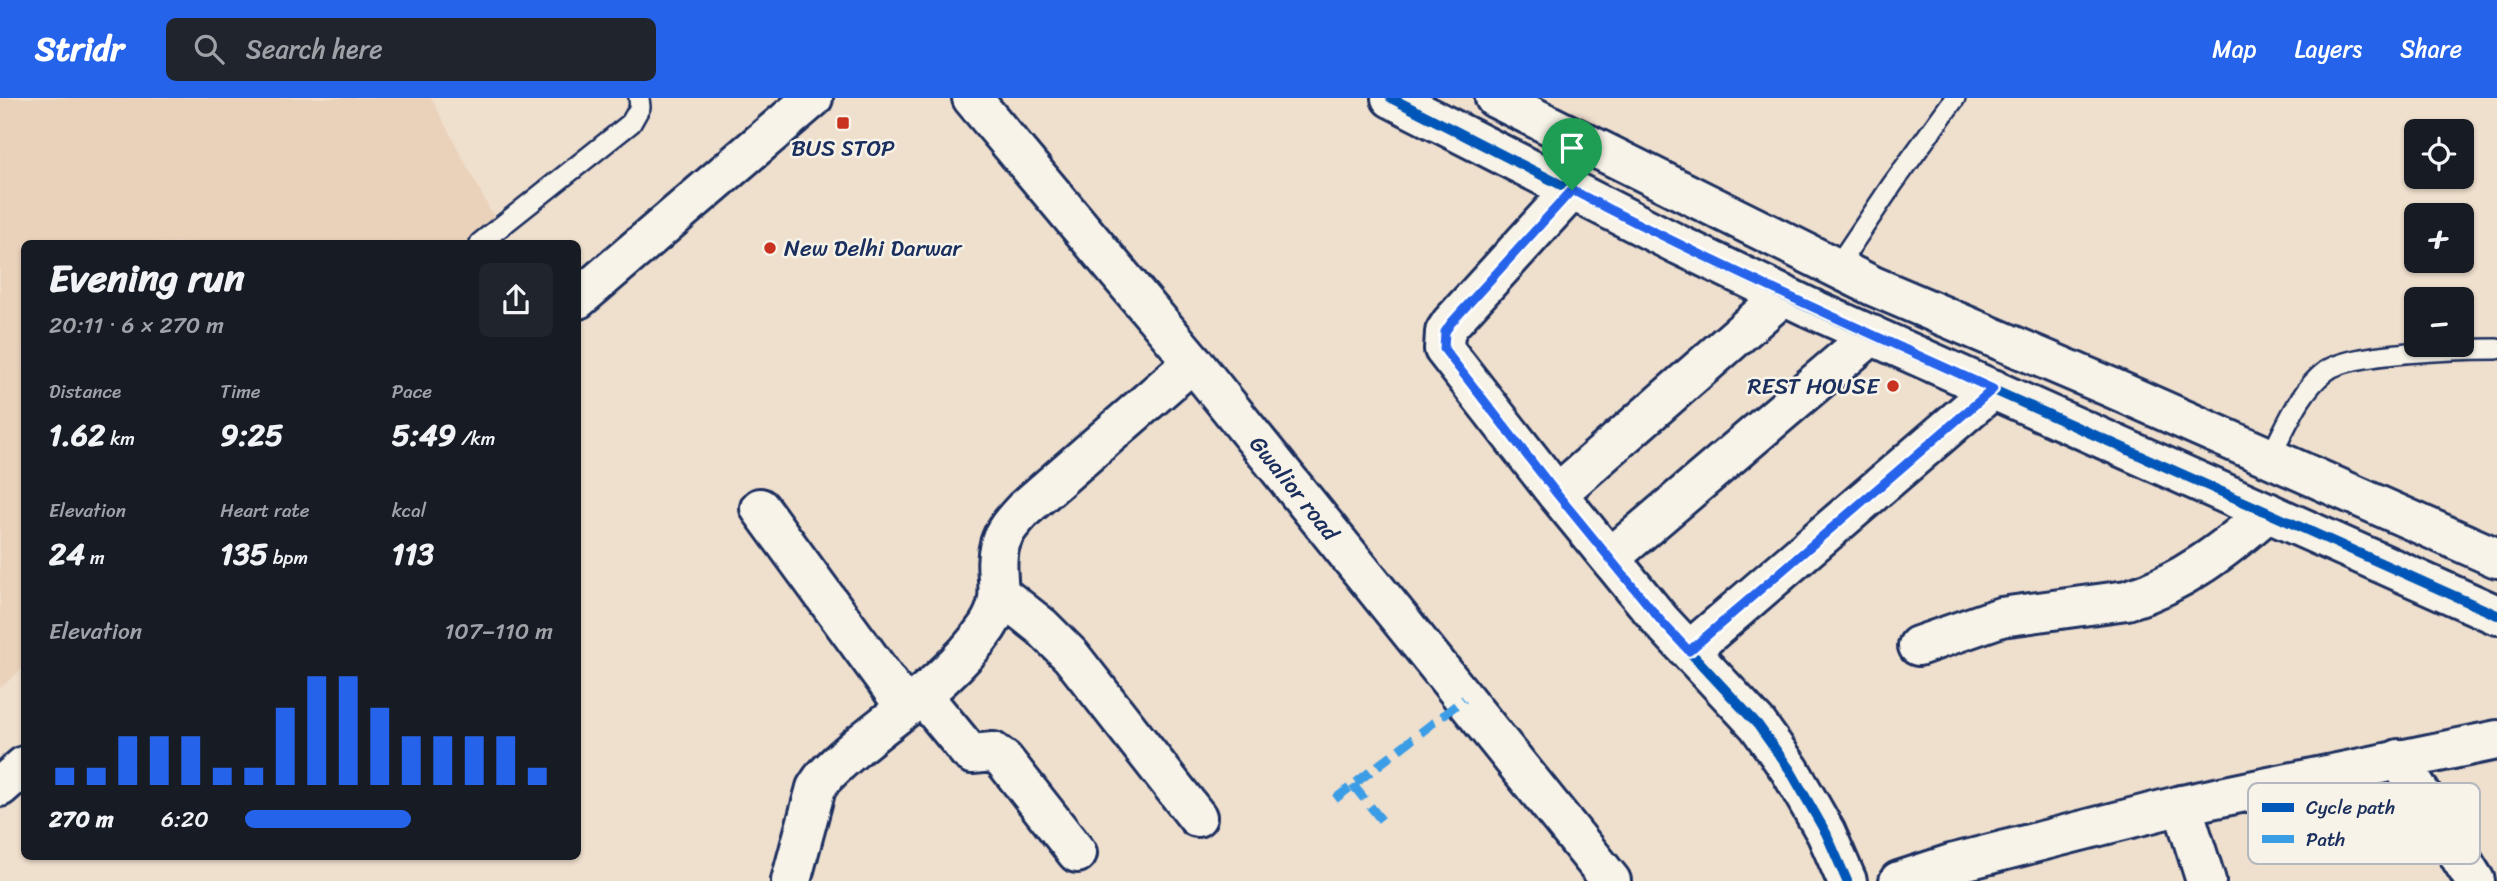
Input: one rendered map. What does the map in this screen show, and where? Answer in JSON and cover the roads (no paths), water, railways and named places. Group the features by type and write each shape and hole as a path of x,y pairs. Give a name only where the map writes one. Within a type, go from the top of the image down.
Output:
{"street":[{"path":"581,296 813,98"},
{"name":"Gwalior road","path":"972,98 1193,362 1611,881"},
{"path":"1391,98 1679,245 1784,295 2497,615"},
{"path":"1495,98 1873,286 2497,558"},
{"path":"1572,190 1451,323 1445,332 1444,349 1661,621 1758,725 1790,770 1826,833 1847,881"},
{"path":"1557,494 1784,295"},
{"path":"1610,558 1872,335"},
{"path":"791,881 816,788 832,768 914,702 963,657 987,627 997,609 999,547 1006,530 1024,509 1193,362"},
{"path":"1689,651 1993,389"},
{"path":"760,508 914,702 972,754 993,752 1004,760 1077,853"},
{"path":"1918,646 2001,617 2127,600 2147,594 2218,554 2268,512"},
{"path":"999,593 1042,627 1071,656 1197,817"},
{"path":"2286,783 2497,740"},
{"path":"2399,759 2414,783"},
{"path":"0,787 21,769"},
{"path":"1899,881 1951,864 2182,805 2248,791"},
{"path":"2182,805 2206,881"},
{"path":"2464,864 2474,881"}],"lane":[{"path":"484,240 631,123 640,107 639,98"},
{"path":"1836,268 1955,98"},
{"path":"2270,457 2306,391 2337,364 2354,359 2497,348"}],"place":[{"name":"BUS STOP","path":"843,123"},
{"name":"New Delhi Darwar","path":"770,248"},
{"name":"REST HOUSE","path":"1893,386"}]}
